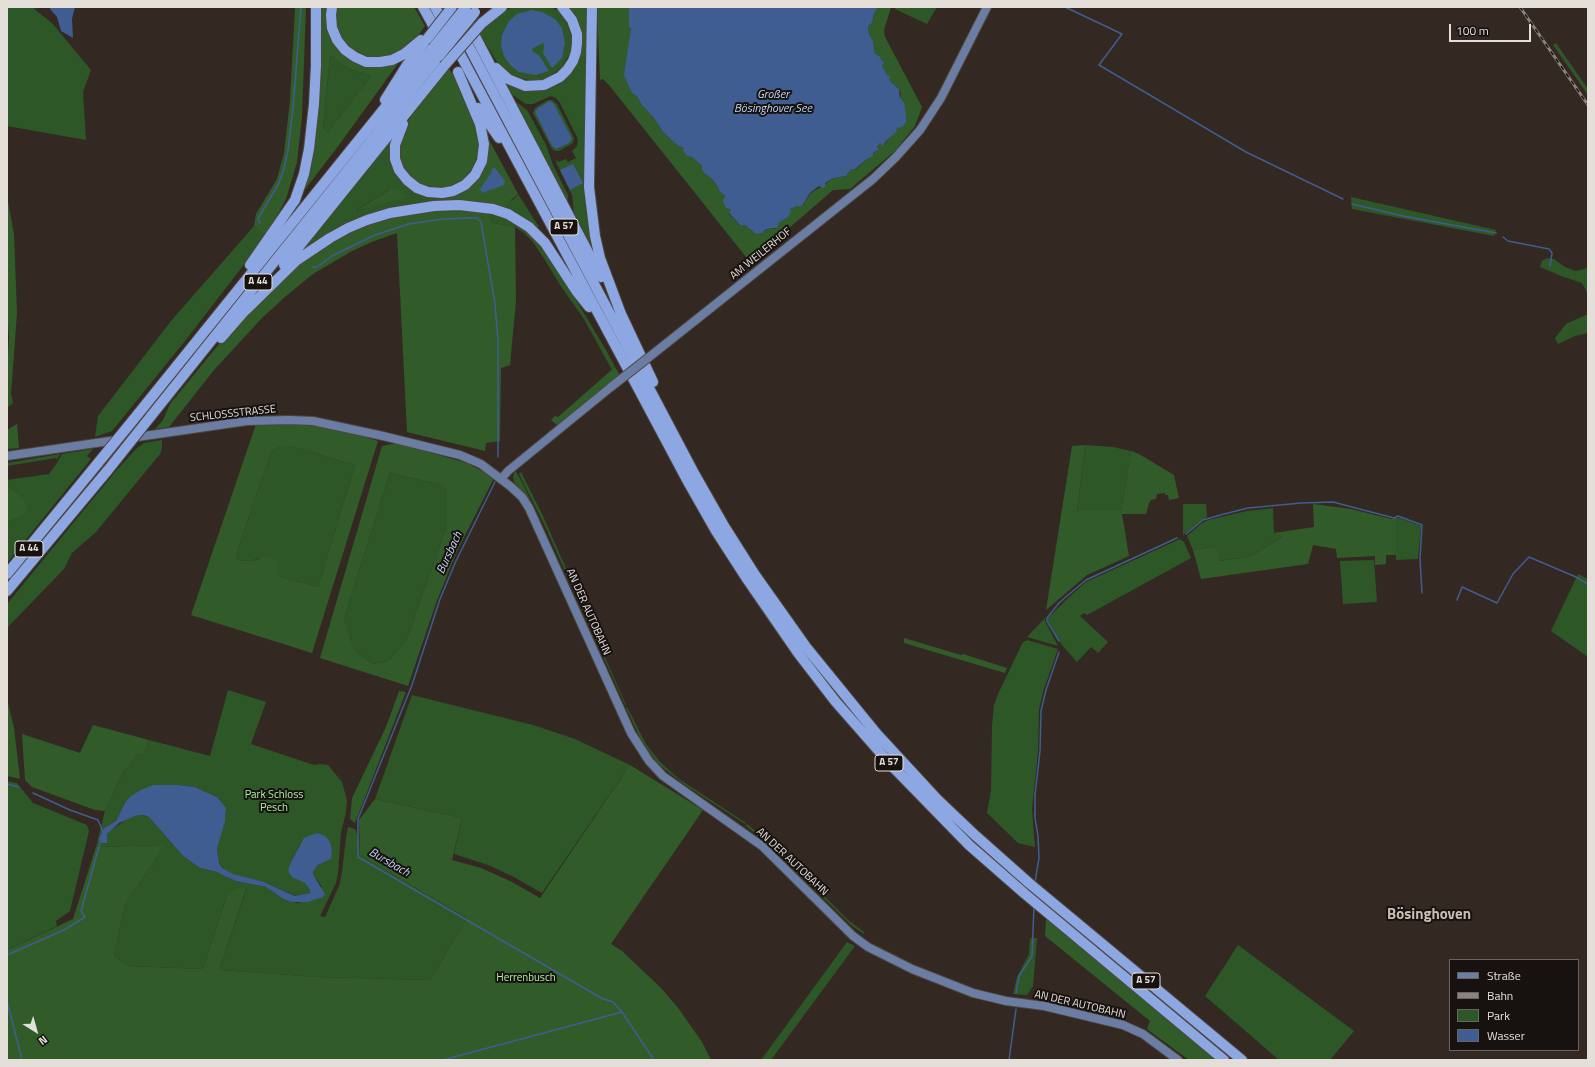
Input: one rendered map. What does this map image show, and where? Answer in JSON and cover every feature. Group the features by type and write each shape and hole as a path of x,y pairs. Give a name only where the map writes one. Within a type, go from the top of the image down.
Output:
{"highway":[{"path":"214,319 295,200 300,187 307,161 314,104 316,7"},
{"path":"332,7 330,15 332,28 337,40 345,50 366,62 392,60 409,50 426,37"},
{"path":"423,7 480,111 523,172"},
{"name":"A 57","path":"435,7 674,457 716,531 762,603 798,653 835,701 892,766 969,845 1050,916 1224,1060"},
{"name":"A 57","path":"448,7 680,448 720,520 751,569 829,677 876,733 936,798 1051,902 1242,1060"},
{"path":"347,156 426,37 452,7"},
{"path":"460,7 621,314 656,389 678,431 680,448"},
{"path":"185,372 204,356 275,276 463,44 476,14 491,7"},
{"path":"476,14 502,7"},
{"path":"484,51 501,74 516,84 534,87 552,82 567,70 576,52 577,42 575,27 569,15 562,7"},
{"path":"592,7 589,158 591,212 600,258 621,314"},
{"name":"A 44","path":"7,574 347,156 436,52 476,14"},
{"name":"A 44","path":"7,591 151,416 436,52"},
{"path":"412,106 399,130 394,145 395,159 399,170 407,180 418,188 428,192 447,192 465,185 475,175 482,161 484,144 480,124 458,72"},
{"path":"246,310 297,260 348,228 367,220 411,208 459,205 493,209 508,214 529,227 545,243 577,292 603,324"}],"main road":[{"name":"AM WEILERHOF","path":"502,478 512,467 873,179 920,130 941,98 987,7"},
{"name":"SCHLOSSSTRASSE","path":"7,456 247,421 313,421 454,454 481,464 502,478"},
{"name":"AN DER AUTOBAHN","path":"502,478 522,497 532,513 630,733 646,758 663,776 758,843 856,939 874,951 928,976 973,993 1006,1001 1044,1006 1123,1025 1143,1034 1178,1060"}],"green space":[{"path":"7,7 43,7 34,9 52,23 91,70 83,92 86,140 7,126"},
{"path":"295,7 306,7 302,117 297,162 286,199 266,236 254,226 256,214 277,179 284,153 290,101"},
{"path":"318,7 414,7 425,26 339,145 300,196 306,169","holes":["330,55 347,68 371,76 328,132 323,130"]},
{"path":"512,7 552,7 559,12 566,21 572,38 571,51 562,67 551,76 538,81 532,81 513,76 497,62 479,33 494,19"},
{"path":"566,7 589,7 588,57 578,57"},
{"path":"597,7 629,7 629,23 631,27 628,56 637,96 641,104 654,118 663,132 679,147 684,148 687,156 692,157 702,166 704,173 712,179 719,191 725,196 731,209 729,214 741,226 745,225 756,234 771,228 775,229 779,223 788,217 790,209 802,206 811,193 834,178 846,176 851,169 855,170 879,148 877,147 880,143 884,145 892,134 901,94 899,89 889,80 882,66 883,60 881,61 875,54 873,41 869,34 868,26 872,23 874,14 878,7 891,7 884,30 885,37 922,107 915,126 896,150 850,189 833,190 750,262 609,85 603,79 600,80"},
{"path":"896,7 937,7 927,24 895,9"},
{"path":"1556,43 1588,89 1588,95 1553,45"},
{"path":"330,55 347,68 371,76 328,132 323,131"},
{"path":"578,57 588,57 595,254 574,213 572,195 556,162 557,159 558,162 566,159 568,162 576,158 572,151 577,146 578,142 560,103 556,98 551,96 533,104 526,104 511,94 505,82 540,89"},
{"path":"449,68 475,121 479,141 478,153 473,168 461,182 447,187 434,187 421,184 406,171 399,153 400,142 406,124"},
{"path":"548,100 552,100 557,104 574,138 573,143 559,151 552,149 533,113 535,108"},
{"path":"515,101 527,110 546,145 553,165 568,195 568,202"},
{"path":"487,136 518,194 505,205 497,206 445,202 444,196 470,185"},
{"path":"391,138 401,178 444,196 445,202 298,254","holes":["391,189 399,189 368,207 356,211"]},
{"path":"391,189 399,189 408,197 355,211"},
{"path":"518,194 539,227 535,229 497,206 514,199"},
{"path":"7,196 14,234 17,313 11,394 7,373 9,338 7,307"},
{"path":"1351,197 1496,230 1494,236 1352,209"},
{"path":"447,209 486,212 493,223 515,227 516,301 510,365 501,368 500,441 486,443 485,451 407,432 397,233 352,251 313,274 262,318 214,370 169,427 155,429 163,420 170,404 219,344 264,296 307,257 349,232 373,222 395,216"},
{"path":"486,212 512,221 526,229 538,241 561,275 606,350 615,367 612,370 584,319 562,288 533,242 515,227 493,223"},
{"path":"254,226 266,236 185,341 112,431 95,437 98,416 171,321"},
{"path":"1547,258 1554,259 1565,267 1576,271 1587,268 1588,294 1582,283 1540,267 1542,261"},
{"path":"1588,314 1588,333 1575,336 1558,344 1555,338 1566,324"},
{"path":"615,367 620,375 615,379 615,381 558,426 551,420 555,416 558,417"},
{"path":"7,373 13,403 7,408"},
{"path":"286,421 342,430 378,441 312,653 191,615 256,424","holes":["280,446 291,446 355,465 318,587 281,577 277,571 279,561 268,556 252,561 238,560 236,555 271,452"]},
{"path":"17,424 19,448 7,449 7,430"},
{"path":"162,440 160,454 96,532 72,553 64,569 7,628 7,604 115,472 136,449 144,443"},
{"path":"397,443 467,463 493,477 493,480 457,551 436,603 408,686 320,658 382,446","holes":["390,473 443,485 447,494 447,525 406,641 388,661 372,664 358,653 351,641 344,618"]},
{"path":"1085,445 1113,447 1131,451 1121,511 1077,511"},
{"path":"1085,445 1077,511 1121,511 1131,451 1139,454 1174,475 1179,498 1169,500 1168,495 1165,495 1165,493 1157,494 1156,499 1151,500 1149,503 1146,514 1122,514 1129,556 1087,575 1046,610 1072,446"},
{"path":"280,446 291,446 355,465 318,587 281,577 277,571 259,558 252,561 238,560 236,555 271,452"},
{"path":"93,449 87,456 91,459 7,563 7,522 18,518 23,497 7,486 7,480 49,474 62,454"},
{"path":"60,454 57,460 56,458 7,466 7,463"},
{"path":"515,470 541,522 539,522 525,495 515,484 513,477"},
{"path":"521,472 543,516 626,705 545,526 519,474"},
{"path":"390,473 443,485 447,494 447,525 406,641 388,661 372,664 358,653 351,641 344,618"},
{"path":"7,486 23,497 27,508 25,513 18,518 7,522"},
{"path":"1183,504 1206,504 1207,517 1183,535"},
{"path":"1313,504 1351,509 1391,519 1396,518 1396,555 1386,555 1386,564 1375,565 1375,556 1337,558 1336,549 1313,545 1308,564 1201,579 1193,550 1216,546 1220,561 1255,554 1282,537 1274,533 1314,527"},
{"path":"1273,508 1274,533 1282,537 1255,554 1246,557 1219,561 1216,546 1193,550 1187,536 1202,523 1208,520 1247,511"},
{"path":"1396,518 1400,518 1421,526 1418,559 1396,560"},
{"path":"1180,539 1184,542 1191,558 1087,615 1084,613 1080,616 1108,642 1098,653 1091,647 1077,662 1062,645 1047,619 1086,582"},
{"path":"1374,560 1377,602 1343,604 1340,561"},
{"path":"1578,574 1588,579 1588,657 1551,631"},
{"path":"1045,618 1045,621 1058,646 1027,637"},
{"path":"904,638 1007,668 1005,673 904,643"},
{"path":"1027,640 1058,649 1044,689 1039,709 1038,752 1032,809 1035,847 1018,843 987,813 991,790 992,726 994,705 1023,642"},
{"name":"Park Schloss Pesch","path":"228,690 266,702 251,744 314,765 328,765 342,782 347,800 346,813 341,832 336,883 320,916 325,917 339,886 348,827 355,829 359,839 360,855 467,918 430,980 318,977 219,970 247,887 228,892 203,969 127,966 114,956 125,905 156,859 163,845 96,847 105,811 122,774 138,754 143,755 149,740 210,756","holes":["153,785 179,785 195,787 217,797 226,814 217,849 219,863 225,871 244,878 264,882 296,896 310,893 308,886 292,860 300,845 327,861 318,865 313,872 314,876 322,887 299,903 292,902 283,899 266,887 236,881 217,872 200,868 183,856 149,817 144,815 127,819 99,838 104,828 116,821 126,801"]},
{"path":"399,691 406,692 355,823 350,819 352,798 386,727"},
{"path":"412,695 533,725 575,739 630,765 542,893 512,876 488,865 454,854 462,818 375,799"},
{"path":"7,699 14,728 20,779 7,776"},
{"path":"627,707 646,744 660,762 679,779 746,823 745,824 685,785 658,764 640,738 626,708"},
{"path":"93,725 149,740 143,755 138,754 122,774 105,811 95,810 32,787 25,780 22,734 80,753"},
{"name":"Herrenbusch","path":"630,765 703,810 611,944 622,951 661,988 679,1009 702,1042 711,1060 7,1060 7,950 73,919 96,847 164,845 125,905 114,956 127,966 203,969 228,892 247,886 219,970 318,977 430,980 467,918 360,855 359,820 375,799 462,818 452,860 481,868 510,881 540,898"},
{"path":"7,781 17,783 33,803 87,825 89,831 70,911 56,921 57,926 7,950"},
{"path":"747,824 782,853 848,920 864,932 864,934 851,925 770,845 746,826"},
{"path":"1046,919 1219,1060 1189,1060 1147,1029 1150,1021 1045,936"},
{"path":"1030,938 1037,938 1033,986 1027,995 1013,994 1017,977 1029,954"},
{"path":"847,942 855,946 771,1060 761,1060"},
{"path":"1238,945 1354,1031 1330,1060 1279,1060 1205,996"}],"water":[{"path":"51,7 75,7 72,19 73,38 61,31 57,17 50,9"},
{"name":"Großer Bösinghover See","path":"629,7 878,7 874,14 872,23 868,26 869,34 873,41 875,54 881,57 879,58 884,62 882,66 887,75 890,76 889,80 899,89 900,98 904,103 906,122 902,127 897,128 896,132 886,141 883,146 880,143 877,147 879,149 873,153 873,156 854,170 851,169 846,176 834,178 825,183 825,187 823,188 819,186 810,193 802,206 790,209 791,212 788,217 779,223 777,228 771,228 762,233 756,234 745,225 741,226 729,213 731,209 726,208 723,201 725,196 719,191 712,179 704,173 702,166 692,157 687,156 683,150 684,148 679,147 663,132 654,118 641,104 637,96 632,93 624,75 631,28 629,27"},
{"path":"532,10 542,12 555,19 562,28 565,43 562,58 552,68 543,53 543,43 532,49 533,52 539,55 549,71 536,75 519,72 510,65 504,56 501,46 502,35 509,21 517,14"},
{"path":"550,101 554,104 572,139 569,143 556,149 552,146 535,112 538,108"},
{"path":"573,164 583,183 570,190 560,170"},
{"path":"495,168 505,181 504,185 482,193 480,189 491,173 492,169"},
{"path":"153,785 179,785 195,787 217,797 226,808 225,821 217,849 219,863 222,868 233,874 264,882 295,896 310,893 310,890 305,883 292,877 290,874 288,870 292,860 304,838 317,833 325,836 330,842 332,850 331,859 318,865 313,872 325,894 323,897 308,902 292,902 283,899 266,887 236,881 217,872 200,868 183,856 149,817 144,815 135,816 119,823 107,834 107,843 100,843 99,838 104,828 116,821 126,801 141,790"}],"waterway":[{"path":"260,223 258,219 278,185 284,169 288,150 301,7"},
{"path":"1065,7 1122,34 1099,65 1246,152 1343,199"},
{"path":"1352,204 1403,216 1496,233"},
{"path":"312,267 317,267 332,256 375,235 409,224 442,219 466,218 477,218 481,222 495,304 498,341 498,457"},
{"path":"1503,237 1508,241 1549,249 1552,253 1550,266"},
{"name":"Bursbach","path":"495,482 456,561 440,599 412,685 358,819 358,857 603,999 613,1002 622,1012 654,1060"},
{"path":"1186,534 1203,520 1224,514 1248,508 1301,503 1333,502 1394,518 1398,516 1422,525 1420,559 1422,593"},
{"path":"1059,641 1047,621 1047,618 1059,603 1067,596 1086,580 1177,538"},
{"path":"1457,600 1462,587 1497,603 1513,574 1529,557 1576,577 1588,584"},
{"path":"1035,882 1039,858 1035,818 1035,795 1040,751 1041,711 1046,690 1059,652"},
{"path":"7,784 18,787"},
{"path":"33,793 70,810 98,820 103,832"},
{"path":"7,955 64,930 85,917 81,911 100,843"},
{"path":"1016,993 1019,976 1032,956 1034,906"},
{"path":"7,1001 22,1060"},
{"path":"1009,1060 1016,1009"},
{"path":"443,1060 622,1012"}],"railway":[{"path":"1520,7 1588,105"}],"district":[{"name":"Bösinghoven","path":"1429,915"}]}
